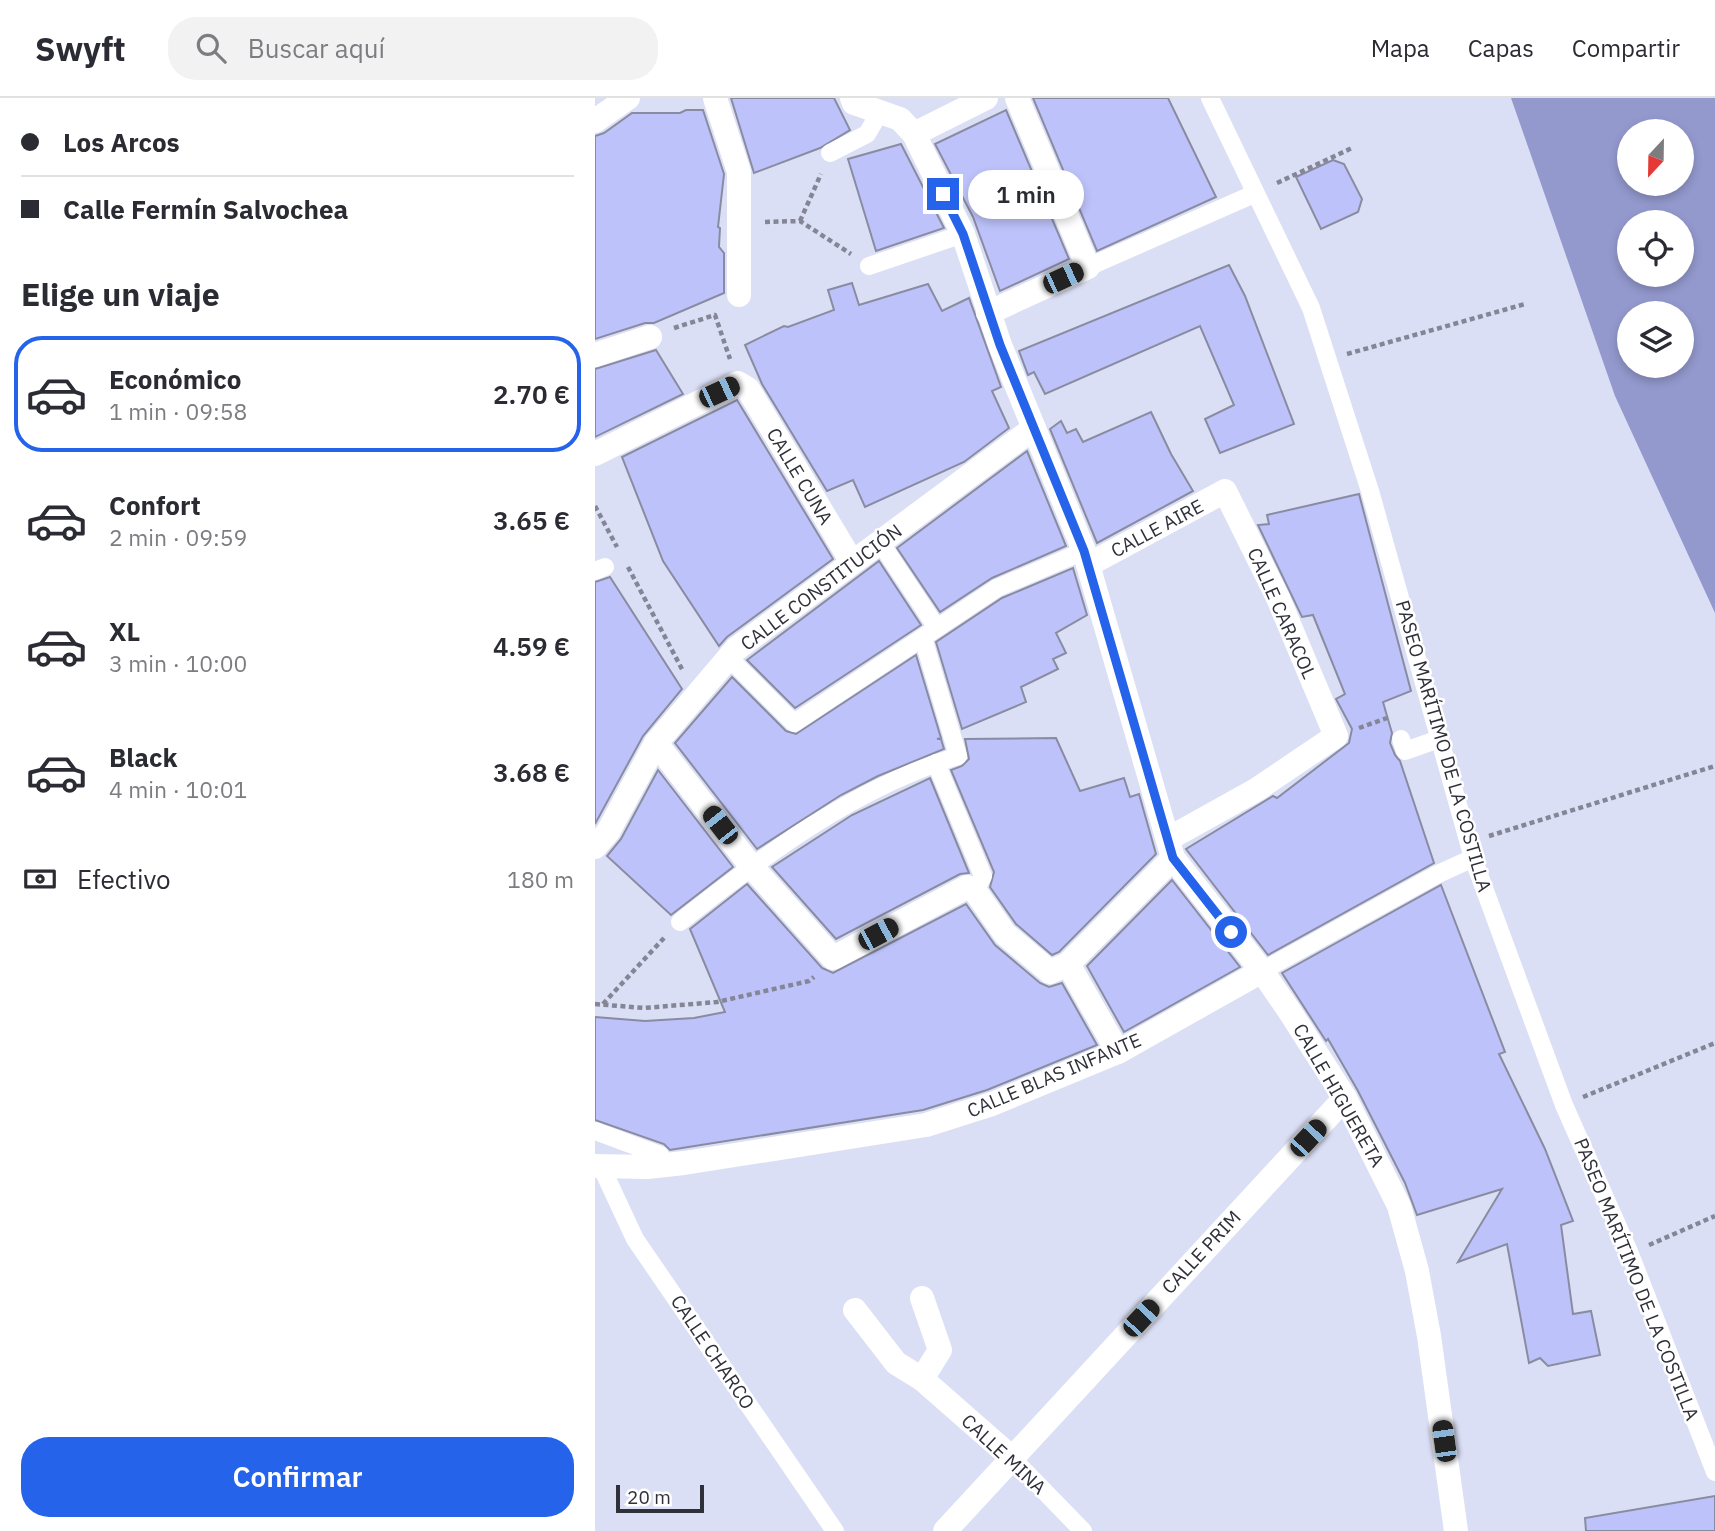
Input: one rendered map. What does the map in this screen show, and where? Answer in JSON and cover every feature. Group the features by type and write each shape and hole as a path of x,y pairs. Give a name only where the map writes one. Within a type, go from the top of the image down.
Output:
{"street":[{"path":"595,121 628,98"},
{"path":"715,98 739,172 739,295"},
{"path":"852,98 854,103 900,119 914,134 963,234 988,313 1086,558 1170,849"},
{"path":"914,134 986,98"},
{"path":"1017,98 1087,267"},
{"name":"PASEO MARÍTIMO DE LA COSTILLA","path":"1210,98 1311,308 1370,491 1470,850 1564,1105 1630,1254 1715,1472"},
{"path":"830,153 867,134 880,112"},
{"path":"988,313 1254,194"},
{"path":"869,266 963,234"},
{"path":"595,355 650,337"},
{"path":"595,454 700,401 743,386"},
{"name":"CALLE CUNA","path":"743,386 852,562"},
{"name":"CALLE CONSTITUCIÓN","path":"595,847 608,832 656,743 736,649 1034,428"},
{"name":"CALLE AIRE","path":"1086,558 1225,491"},
{"name":"CALLE CARACOL","path":"1225,491 1278,598 1336,736"},
{"path":"680,922 751,866 844,805 936,763 958,756 930,633 880,542"},
{"path":"729,658 795,723 996,588 1086,558"},
{"path":"971,889 1005,934 1050,972 1068,964 1170,849 1336,736"},
{"path":"1401,739 1405,751 1439,739"},
{"path":"656,743 751,866 833,958 971,889 983,876 936,763"},
{"name":"CALLE HIGUERETA","path":"1170,849 1262,971 1345,1098 1399,1206 1417,1271 1429,1336 1456,1531"},
{"name":"CALLE BLAS INFANTE","path":"597,1164 644,1162 926,1125 992,1104 1118,1052 1436,875 1470,850"},
{"path":"1068,964 1118,1052"},
{"name":"CALLE PRIM","path":"945,1531 1345,1098"},
{"path":"595,1131 660,1155 644,1162 595,1140"},
{"name":"CALLE CHARCO","path":"597,1164 635,1239 835,1531"},
{"path":"922,1298 940,1350 922,1378"},
{"name":"CALLE MINA","path":"855,1310 896,1363 922,1378 1011,1458 1083,1531"}],"path":[{"path":"1254,194 1352,148"},
{"path":"800,221 830,153"},
{"path":"739,222 800,221 869,266"},
{"path":"1327,360 1525,304"},
{"path":"650,337 715,315 743,386"},
{"path":"595,506 697,696"},
{"path":"1336,736 1395,716 1401,739"},
{"path":"1470,850 1715,766"},
{"path":"603,1004 647,954 680,922"},
{"path":"595,1004 644,1008 717,1002 809,981 833,958"},
{"path":"1564,1105 1715,1043"},
{"path":"1630,1254 1715,1216"}],"water":[{"path":"1511,98 1715,98 1715,613 1615,396"}],"building":[{"path":"731,98 834,98 850,130 820,148 754,173"},
{"path":"1033,98 1168,98 1216,197 1097,251"},
{"path":"686,110 703,110 724,174 718,227 719,247 724,253 724,293 654,323 645,323 595,339 595,136 604,133 632,113 680,113"},
{"path":"1006,110 1069,259 1000,291 973,217 935,144"},
{"path":"901,144 944,228 876,251 848,159"},
{"path":"1333,160 1344,164 1362,199 1358,212 1321,229 1296,177"},
{"path":"1229,265 1245,296 1294,424 1220,453 1205,419 1234,405 1200,326 1045,394 1034,372 1028,375 1019,351"},
{"path":"852,283 859,305 928,284 942,311 969,298 1001,387 992,391 1009,428 964,462 865,507 853,480 827,491 762,384 745,345 784,326 788,327 834,310 828,290"},
{"path":"656,350 683,394 595,437 595,369"},
{"path":"737,400 833,559 727,637 719,646 663,561 622,457"},
{"path":"1151,412 1193,491 1097,543 1050,429 1061,421 1067,433 1076,429 1083,442"},
{"path":"1027,451 1066,546 992,578 940,612 897,548"},
{"path":"1359,494 1411,691 1383,702 1392,733 1390,743 1400,761 1434,863 1268,955 1186,849 1273,796 1277,798 1349,743 1352,729 1336,699 1345,694 1313,615 1302,617 1258,525 1269,524 1267,515"},
{"path":"879,561 921,625 795,708 747,660"},
{"path":"1073,568 1087,615 1056,633 1066,653 1053,659 1058,669 1021,687 1026,702 962,729 936,642 1002,598"},
{"path":"610,577 682,689 643,736 595,824 595,582"},
{"path":"916,655 941,738 937,739 941,739 944,749 878,776 841,795 757,849 675,743 732,677 786,731 796,734"},
{"path":"1056,738 1080,791 1124,778 1130,797 1139,794 1156,854 1059,952 1052,955 1016,924 990,887 994,872 951,770 962,766 969,759 965,739"},
{"path":"658,770 733,867 671,915 607,856 621,839"},
{"path":"930,778 969,873 960,874 836,939 772,867 852,815"},
{"path":"1172,880 1240,967 1124,1032 1087,966"},
{"path":"747,884 822,968 833,973 966,904 995,945 1040,983 1049,987 1062,983 1097,1045 987,1090 923,1110 670,1150 664,1144 595,1120 595,1017 645,1021 694,1018 725,1012 690,929"},
{"path":"1441,885 1505,1052 1499,1054 1545,1149 1573,1221 1561,1225 1573,1314 1591,1311 1600,1355 1548,1366 1540,1358 1529,1363 1507,1244 1458,1262 1502,1189 1417,1215 1405,1183 1358,1091 1328,1039 1326,1041 1282,973"},
{"path":"1715,1496 1715,1531 1586,1531 1585,1518"}],"route":[{"path":"943,194 963,234 1000,345 1084,551 1173,858 1231,932"}]}
